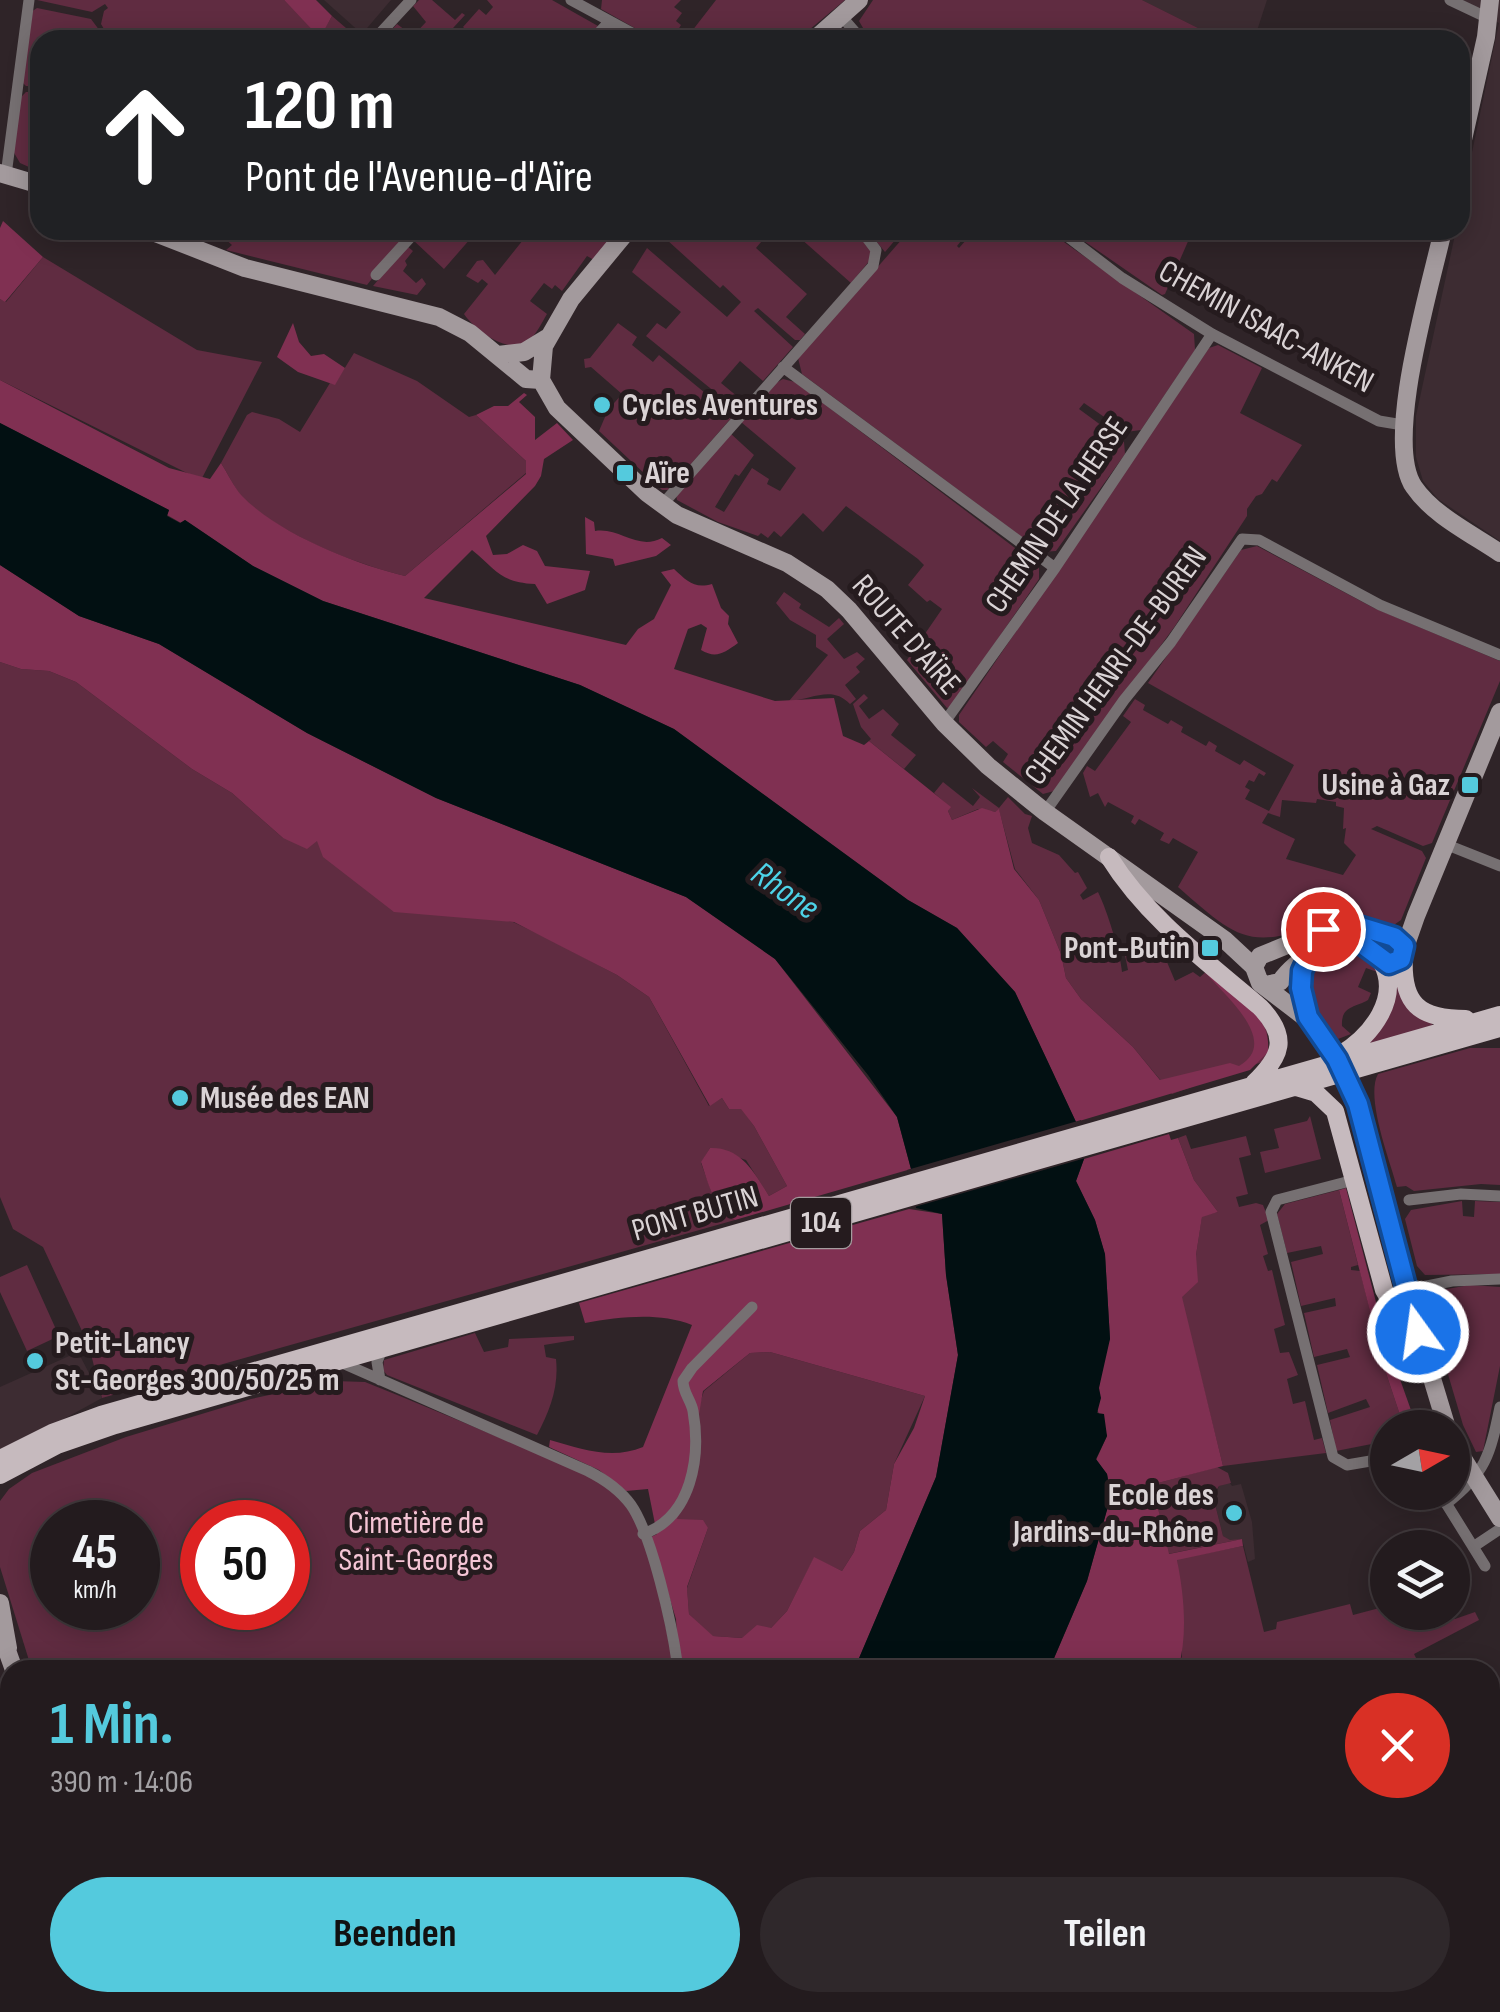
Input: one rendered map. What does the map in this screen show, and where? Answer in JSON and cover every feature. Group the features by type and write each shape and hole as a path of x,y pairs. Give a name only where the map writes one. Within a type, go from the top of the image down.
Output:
{"main road":[{"path":"1110,857 1128,887 1150,910 1260,1007 1275,1025 1278,1050 1274,1062 1253,1084"},
{"path":"1404,953 1406,990 1422,1011 1442,1019 1495,1020"},
{"path":"1328,1062 1364,1038 1377,1021 1388,986 1387,972 1380,959"},
{"name":"104","path":"1169,1116 1253,1084 1495,1020"},
{"name":"104","path":"1169,1116 1296,1087 1460,1039 1495,1020"},
{"path":"1460,1039 1500,1039"},
{"path":"1296,1087 1316,1092 1332,1106 1386,1296 1428,1366"},
{"name":"PONT BUTIN","path":"470,1316 1169,1116"},
{"name":"104","path":"0,1475 36,1454 83,1435 382,1349 470,1316"},
{"name":"104","path":"0,1459 38,1439 101,1415 470,1316"}],"street":[{"path":"29,0 3,174 30,182"},
{"path":"383,30 411,0"},
{"path":"571,0 594,5 627,30"},
{"path":"826,30 859,0"},
{"path":"1450,0 1489,9 1470,103"},
{"path":"842,17 853,30"},
{"path":"601,30 610,21"},
{"path":"178,240 245,268 428,312 460,327 526,379 541,380 540,362 548,338 572,298 620,240"},
{"path":"376,275 408,240"},
{"path":"662,505 874,266 876,250 868,240"},
{"name":"CHEMIN ISAAC-ANKEN","path":"1072,240 1122,278 1212,334 1379,422 1403,425"},
{"path":"1441,240 1403,425 1404,464 1414,489 1433,507 1500,552"},
{"name":"CHEMIN DE LA HERSE","path":"944,724 1212,334"},
{"path":"498,356 524,352 548,338"},
{"path":"783,367 1054,568"},
{"name":"ROUTE D'AÏRE","path":"541,380 557,408 662,505 690,522 787,563 827,589 944,724 988,766 1045,812 1226,940 1254,968 1256,978 1284,990"},
{"name":"CHEMIN HENRI-DE-BUREN","path":"1045,812 1242,539 1258,540 1380,605 1500,655"},
{"path":"1441,1410 1350,1085 1309,1020 1276,984 1325,945 1346,941 1368,947 1380,959 1394,964 1404,953 1500,712"},
{"path":"1446,844 1500,866"},
{"path":"1380,959 1378,944 1400,932 1416,916"},
{"path":"1254,968 1257,959 1268,952 1336,926 1358,926 1398,939 1404,953"},
{"name":"ROUTE D'AÏRE","path":"1226,940 1268,952"},
{"path":"1268,952 1284,961 1286,973"},
{"path":"1284,990 1308,958"},
{"path":"1354,1180 1277,1200 1271,1212 1333,1457 1347,1466 1370,1462"},
{"path":"1410,1200 1461,1194 1500,1196"},
{"path":"1407,1290 1452,1280 1500,1279"},
{"path":"644,1534 662,1527 672,1517 692,1471 693,1410 683,1381 752,1307"},
{"path":"380,1380 377,1362 382,1349"},
{"path":"338,1361 597,1476 630,1504 644,1534 668,1610 677,1660"},
{"path":"1486,1490 1500,1408"},
{"path":"1470,1467 1500,1518"},
{"path":"1450,1510 1485,1566"},
{"path":"1472,1547 1500,1530"},
{"path":"0,1604 3,1644"}],"shaded area":[{"path":"284,0 316,0 332,16 324,30 312,30"},
{"path":"324,0 391,0 365,30 358,30"},
{"path":"1142,0 1267,0 1257,30 1202,30"},
{"path":"1455,0 1500,0 1500,541 1438,499 1423,481 1416,457 1416,416 1454,240 1470,240 1470,162 1499,23"},
{"path":"3,221 43,257 5,302 0,299"},
{"path":"293,323 299,342 311,356 324,354 345,368 335,385 298,372 277,357"},
{"path":"0,380 169,468 210,479 221,463 242,496 276,523 341,555 405,576 526,474 526,461 476,415 494,406 508,406 524,393 527,395 519,402 535,417 535,440 557,423 573,440 544,459 535,486 486,536 493,555 507,554 523,545 537,551 545,566 590,571 585,590 547,604 535,584 506,578 472,550 424,598 626,645 638,629 654,619 671,585 661,572 674,569 695,585 712,584 738,643 724,652 711,654 701,650 707,628 701,624 688,629 674,669 775,701 834,698 843,736 864,745 869,741 951,807 948,811 952,820 982,808 995,812 999,809 1014,869 1039,900 1061,954 1066,978 1081,999 1133,1047 1160,1080 1230,1063 1239,1066 1250,1056 1254,1045 1252,1032 1236,1006 1205,972 1257,1015 1268,1038 1268,1052 1250,1070 1076,1122 1015,992 957,928 908,900 674,729 580,685 323,601 253,566 185,520 181,523 167,515 169,510 0,423"},
{"path":"585,517 594,522 595,531 644,542 662,538 671,545 656,556 615,566 613,559 586,554"},
{"path":"0,565 79,616 159,644 307,733 436,798 686,897 775,959 897,1117 911,1169 735,1220 717,1202 701,1162 710,1148 738,1156 769,1196 787,1186 741,1109 729,1109 722,1098 710,1106 649,997 617,975 514,922 394,912 323,857 317,841 307,849 283,838 232,793 192,769 76,682 49,671 21,669 0,662"},
{"path":"1169,1134 1171,1140 1178,1138 1194,1180 1218,1212 1202,1217 1196,1255 1198,1282 1182,1297 1223,1466 1158,1483 1156,1500 1169,1554 1242,1539 1243,1546 1177,1560 1184,1615 1180,1660 1053,1660 1087,1581 1111,1495 1107,1474 1096,1460 1107,1436 1096,1406 1104,1353 1110,1339 1105,1255 1095,1220 1076,1181 1084,1159"},
{"path":"1346,1188 1386,1340 1411,1410 1398,1410 1385,1370 1339,1190"},
{"path":"909,1209 942,1214 958,1355 936,1477 858,1660 678,1660 676,1619 651,1537 657,1534 648,1489 626,1491 599,1470 549,1447 550,1440 608,1453 643,1447 692,1325 652,1317 585,1323 579,1303","holes":["770,1352 925,1396 914,1428 894,1464 886,1510 860,1531 854,1552 842,1571 814,1557 787,1611 771,1628 757,1625 742,1638 713,1636 689,1614 687,1587 708,1528 703,1520 677,1519 683,1506 703,1391 750,1353"]},
{"path":"78,1352 102,1398 0,1454 0,1387"},
{"name":"Ecole des Jardins-du-Rhône","path":"1229,1482 1232,1486 1241,1484 1252,1522 1255,1559 1248,1562 1242,1539 1230,1541 1223,1536 1214,1500 1219,1486"}],"green space":[{"path":"37,0 284,0 313,30 102,30 104,11 108,8 105,4 92,12"},
{"path":"419,0 432,0 455,20 462,13 465,15 451,30 419,30 426,22 413,6"},
{"path":"487,0 552,0 598,26 595,30 463,27 479,9 486,15 493,7"},
{"path":"602,0 681,0 674,7 682,13 676,21 681,25 678,30 638,30 601,9"},
{"path":"716,0 845,0 809,30 693,30"},
{"path":"873,0 1142,0 1202,30 864,30 859,21"},
{"path":"37,8 91,19 99,30 30,30 30,86 21,81 31,12"},
{"path":"332,16 348,30 324,30"},
{"path":"30,92 30,168 20,163 13,151 19,99"},
{"path":"226,240 401,242 367,285 226,250 232,245"},
{"path":"413,240 469,240 444,269"},
{"path":"523,240 610,240 594,260 587,256 562,291 544,283 530,301 547,314 536,333 519,345 501,343 483,333 464,314 488,284 466,276 477,261 483,260 495,275"},
{"path":"667,240 763,240 756,248 807,294 786,317 805,334 800,340 795,340 758,308 754,311 793,347 763,381 740,361 721,383 744,402 737,410 646,336 657,323 666,329 681,312 632,272 647,248 727,317 741,302 723,285 720,288"},
{"path":"802,240 862,240 872,252 871,259 851,283"},
{"path":"875,240 895,240 885,252"},
{"path":"901,240 962,240 959,248 966,240 1061,240 1194,334 1195,350 1141,430 1126,432 1084,403 1079,409 1124,442 1125,454 1056,551 1042,552 802,374 798,358"},
{"path":"1082,240 1189,240 1162,295"},
{"path":"407,246 413,251 403,271 416,283 422,278 426,284 417,295 373,286"},
{"path":"43,257 197,350 262,362 201,480 0,380 0,299 6,302"},
{"path":"618,323 637,337 632,345 653,362 659,355 733,416 668,490 662,490 599,431 608,410 622,394 591,367 585,368 584,359 590,358"},
{"path":"1218,345 1262,368 1240,413 1302,445 1277,482 1272,479 1256,496 1175,626 1054,791 1043,794 1003,762 1008,754 993,741 986,747 959,722 959,715 1209,348"},
{"path":"354,353 417,381 469,417 476,415 527,462 526,473 405,576 341,555 276,523 242,497 221,463 252,412 279,419 300,432"},
{"path":"783,379 795,382 1039,566 1039,579 951,707 947,708 907,660 942,609 908,585 924,565 918,559 846,506 823,532 803,513 781,537 774,531 768,538 718,522 677,500 676,495 730,433 754,455 739,476 735,474 715,507 724,512 752,468 780,491 796,468 741,422"},
{"path":"1257,546 1374,608 1500,661 1500,681 1432,843 1423,846 1377,826 1371,829 1422,851 1426,858 1401,920 1388,929 1335,919 1328,912 1323,913 1320,922 1296,932 1275,937 1243,934 1213,917 1178,887 1198,852 1173,838 1169,844 1160,840 1164,833 1139,819 1135,825 1131,822 1134,816 1108,802 1105,807 1098,793 1090,797 1083,773 1087,766 1095,771 1131,722 1123,716 1135,699 1145,705 1143,710 1168,724 1171,720 1183,727 1181,732 1206,746 1209,741 1217,746 1215,751 1240,765 1244,760 1266,773 1259,773 1254,782 1249,780 1245,787 1250,790 1245,799 1269,811 1294,765 1148,683 1241,550","holes":["1282,800 1336,802 1336,806 1344,808 1344,843 1356,855 1343,875 1286,859 1295,839 1262,823 1268,813 1280,817"]},
{"path":"784,592 801,604 799,608 829,627 839,618 844,624 827,639 844,659 857,652 865,659 856,667 860,672 845,685 856,699 850,704 829,694 789,701 828,655 816,647 816,635 790,620 776,603"},
{"path":"0,662 21,669 49,671 76,682 192,769 232,793 283,838 317,840 484,917 513,922 617,975 649,997 709,1106 722,1098 729,1109 741,1108 787,1186 769,1196 746,1160 710,1148 701,1163 716,1204 735,1220 102,1398 89,1346 43,1247 13,1229 0,1197"},
{"path":"864,694 868,698 859,706 869,719 883,709 899,724 891,735 916,755 904,769 869,741 861,727 853,704"},
{"path":"943,782 973,806 980,797 972,788 999,808 1008,797 1032,816 1028,828 1032,843 1059,855 1078,872 1087,888 1080,895 1083,900 1098,892 1122,972 1128,970 1124,950 1148,937 1152,944 1156,942 1168,952 1164,955 1175,981 1193,972 1200,977 1208,970 1267,1026 1268,1052 1262,1062 1172,1094 1133,1047 1081,999 1066,978 1061,954 1039,900 1015,869 999,810 978,809 952,820 950,807 934,793"},
{"path":"1342,946 1366,953 1380,973 1366,968 1358,987 1371,993 1368,1000 1346,1011 1342,1026 1351,1034 1338,1039 1311,1001 1308,982 1316,957"},
{"path":"1398,969 1434,1027 1367,1047 1391,971"},
{"path":"1470,1048 1500,1048 1500,1185 1414,1191 1406,1186 1397,1187 1376,1113 1378,1074"},
{"path":"1310,1116 1321,1159 1265,1173 1260,1152 1279,1148 1274,1129 1307,1121"},
{"path":"1186,1135 1191,1149 1246,1136 1251,1155 1239,1158 1248,1194 1236,1197 1239,1207 1263,1205 1269,1220 1260,1225 1268,1254 1263,1256 1268,1271 1272,1270 1285,1325 1274,1329 1280,1353 1289,1352 1298,1375 1287,1379 1293,1404 1305,1401 1314,1440 1322,1438 1326,1453 1223,1466 1181,1297 1196,1255 1202,1216 1218,1212 1194,1180 1178,1138"},
{"path":"1339,1190 1358,1265 1351,1270 1360,1271 1398,1410 1370,1410 1370,1444 1336,1451 1330,1420 1370,1407 1366,1399 1328,1413 1317,1365 1350,1357 1347,1349 1314,1357 1304,1313 1336,1306 1335,1298 1301,1306 1291,1262 1323,1254 1321,1246 1287,1253 1277,1214 1285,1204"},
{"path":"1462,1201 1463,1216 1474,1217 1475,1201 1500,1202 1500,1274 1425,1275 1417,1266 1405,1219 1411,1210"},
{"path":"27,1265 59,1336 27,1351 0,1292 0,1277"},
{"path":"1470,1285 1500,1287 1500,1366 1483,1451 1476,1452 1470,1440 1470,1410 1459,1410 1424,1293"},
{"path":"475,1333 484,1352 508,1347 509,1339 574,1336 574,1340 544,1345 546,1357 556,1359 556,1379 550,1407 537,1435 387,1375 383,1370 384,1360"},
{"path":"770,1352 925,1396 894,1464 886,1510 860,1531 854,1552 842,1571 814,1558 787,1611 771,1628 743,1638 712,1636 689,1614 687,1588 708,1528 676,1520 683,1506 698,1409 704,1391 750,1353"},
{"name":"Cimetière de Saint-Georges","path":"334,1381 365,1382 566,1464 615,1494 627,1508 644,1542 673,1660 29,1660 0,1567 0,1501 9,1489 32,1473 126,1437 251,1399"},
{"path":"1217,1467 1228,1473 1231,1483 1219,1486 1213,1496 1223,1536 1242,1539 1168,1554 1156,1500 1158,1483"},
{"path":"1243,1546 1264,1632 1276,1629 1277,1622 1350,1604 1353,1615 1370,1610 1370,1630 1460,1630 1414,1654 1417,1660 1181,1660 1177,1559"},
{"path":"1475,1612 1479,1620 1470,1625 1470,1614"}],"water":[{"name":"Rhone","path":"0,423 169,510 167,516 180,523 185,520 253,566 323,601 580,685 674,729 908,900 957,928 1015,992 1076,1122 1084,1159 1076,1181 1095,1220 1105,1254 1110,1339 1097,1413 1104,1414 1107,1436 1096,1459 1107,1474 1111,1496 1087,1581 1053,1660 858,1660 936,1477 958,1355 942,1214 916,1208 911,1169 897,1117 775,959 686,897 436,798 307,733 159,644 79,616 0,565"}],"pier":[{"path":"1081,1120 1089,1157 911,1208 907,1170"}],"place":[{"name":"Cycles Aventures","path":"602,405"},
{"name":"Aïre","path":"625,473"},
{"name":"Usine à Gaz","path":"1470,785"},
{"name":"Pont-Butin","path":"1210,948"},
{"name":"Musée des EAN","path":"180,1098"},
{"name":"Petit-Lancy St-Georges 300/50/25 m","path":"35,1361"},
{"name":"Ecole des Jardins-du-Rhône","path":"1234,1513"}],"route":[{"path":"1323,929 1358,926 1394,937 1404,946 1401,959 1389,964 1362,944 1330,944 1308,958 1300,984 1308,1017 1337,1059 1358,1104 1418,1332"}]}
